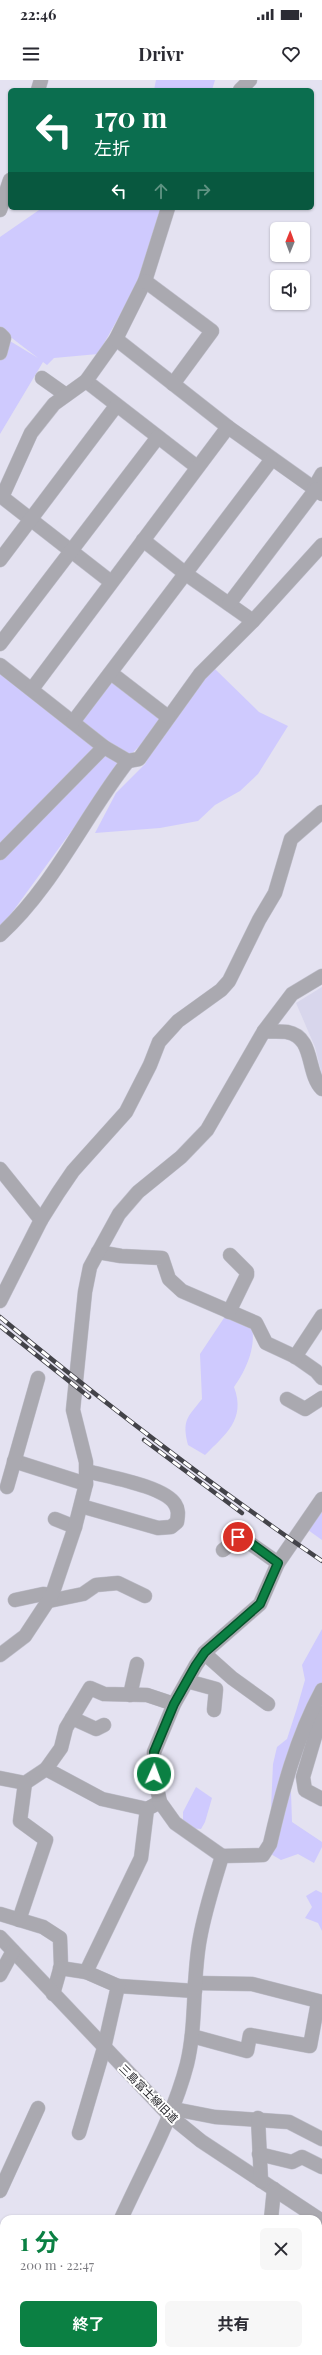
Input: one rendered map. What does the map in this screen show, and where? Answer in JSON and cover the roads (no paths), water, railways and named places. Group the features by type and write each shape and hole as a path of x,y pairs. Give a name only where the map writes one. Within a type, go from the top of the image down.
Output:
{"street":[{"path":"242,88 250,80"},
{"path":"0,210 8,186"},
{"path":"111,582 2,497 4,482 31,433 54,404 86,381 116,339 145,281 167,210"},
{"path":"145,281 212,331 173,384"},
{"path":"0,334 4,338 0,353"},
{"path":"116,339 228,427 318,490"},
{"path":"42,378 66,395"},
{"path":"86,381 116,406 197,467"},
{"path":"0,560 116,406"},
{"path":"32,689 228,427"},
{"path":"0,644 158,437"},
{"path":"73,722 272,459"},
{"path":"229,604 318,490 322,474"},
{"path":"143,540 186,574 253,621"},
{"path":"0,664 104,747 128,761 139,759 200,674 253,621 322,545"},
{"path":"111,673 168,717"},
{"path":"0,852 104,747"},
{"path":"0,934 54,871 109,785 128,761"},
{"path":"0,1301 41,1220 73,1171 126,1112 150,1065 159,1042 178,1021 221,990 229,981 259,920 275,893 291,839 322,812"},
{"path":"0,1655 25,1636 50,1598 81,1506 87,1478 73,1410 85,1292 90,1267 119,1214 138,1192 181,1156 207,1130 264,1032 292,994 322,976"},
{"path":"264,1032 288,1032 299,1039 308,1050 313,1073 322,1089"},
{"path":"0,1169 41,1220"},
{"path":"98,1252 121,1256 162,1258 169,1279 182,1291 256,1323 266,1343 295,1357 316,1371 322,1378"},
{"path":"229,1312 247,1275 230,1255"},
{"path":"295,1357 322,1316"},
{"path":"7,1487 38,1378"},
{"path":"287,1399 305,1409 322,1398"},
{"path":"14,1462 87,1478 159,1491 174,1503 178,1513 177,1522 171,1527 158,1528 81,1506"},
{"path":"322,1499 278,1563 260,1604 204,1653 174,1704 154,1752 154,1774 160,1802 175,1823 222,1856 263,1855 267,1852 285,1782 314,1704 322,1690"},
{"path":"55,1519 75,1527"},
{"path":"223,1550 242,1537 278,1563"},
{"path":"15,1600 43,1594 50,1598 83,1594 96,1585 118,1583 145,1596"},
{"path":"204,1653 232,1678 268,1704"},
{"path":"130,1695 137,1664"},
{"path":"187,1681 216,1689 214,1710"},
{"path":"0,1778 25,1783 46,1769 61,1748 66,1728 90,1688 104,1694 147,1694 174,1704"},
{"path":"322,1714 303,1777 305,1790 322,1798"},
{"path":"72,1718 96,1729 104,1725"},
{"path":"46,1769 102,1799 147,1810 160,1802"},
{"path":"285,1782 303,1784"},
{"path":"19,1920 46,1840 20,1821 25,1783"},
{"path":"86,1972 141,1858 147,1810"},
{"path":"122,2215 171,2112 192,2036 200,1938 222,1856"},
{"path":"0,1914 43,1927 60,1938 60,1968 53,1994"},
{"name":"三島富士線旧道","path":"0,1937 104,2048 201,2141 313,2215"},
{"path":"0,1975 13,1951"},
{"path":"60,1968 86,1972 118,1986 195,1987 252,1984 320,2002 310,2046 250,2035 247,2051 192,2036"},
{"path":"79,2133 104,2048 118,1986"},
{"path":"0,2191 38,2108"},
{"path":"171,2112 215,2117 258,2118 289,2122 322,2139"},
{"path":"258,2118 261,2181"},
{"path":"260,2154 292,2162 302,2157 322,2167"},
{"path":"271,2215 274,2189"}],"railway":[{"path":"0,1317 158,1443 239,1503 322,1561"},
{"path":"0,1326 89,1397"},
{"path":"144,1440 242,1513"}]}
